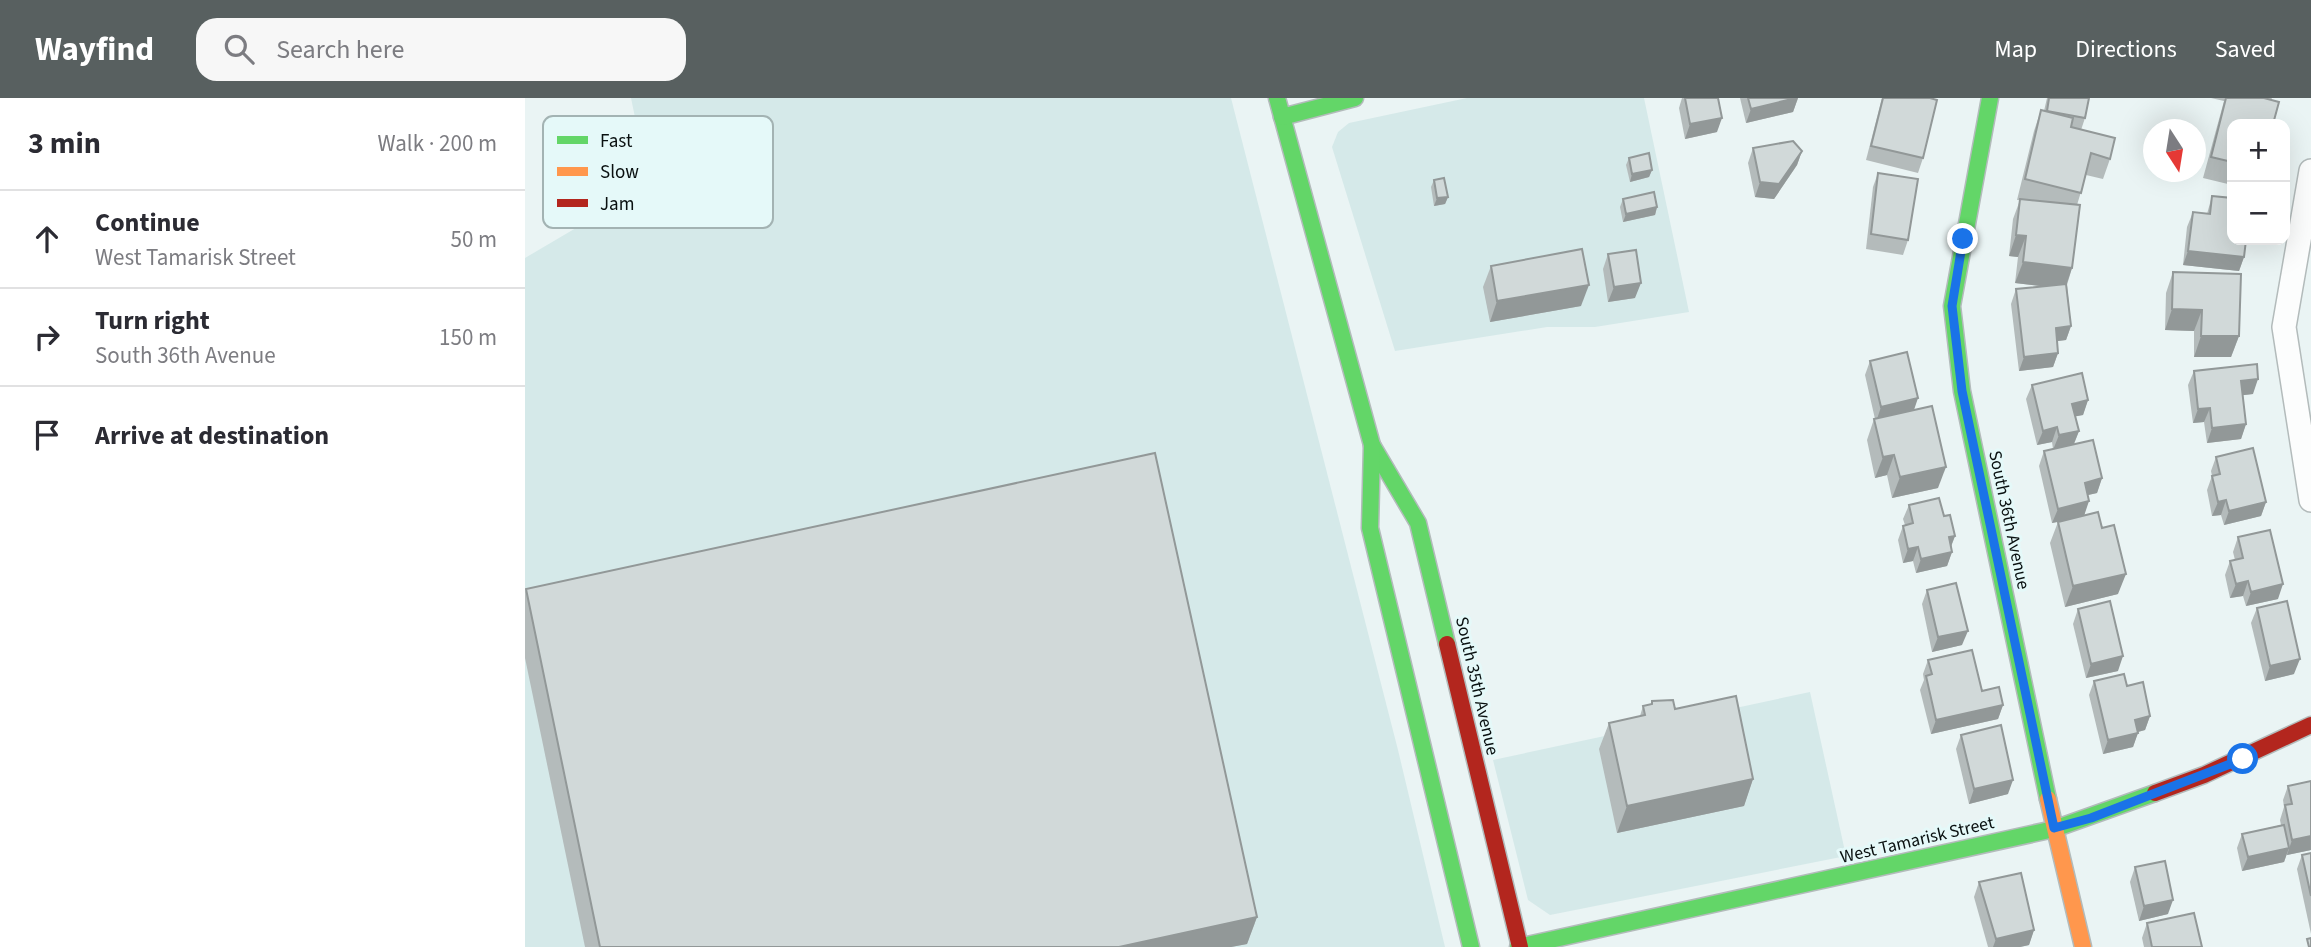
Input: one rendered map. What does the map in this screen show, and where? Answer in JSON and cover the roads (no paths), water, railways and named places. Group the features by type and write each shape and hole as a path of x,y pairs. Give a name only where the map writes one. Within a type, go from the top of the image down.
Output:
{"street":[{"name":"South 35th Avenue","path":"1277,98 1372,444 1418,523 1519,947"},
{"path":"1282,117 1355,98"},
{"name":"South 36th Avenue","path":"1990,98 1952,306 1962,391 2054,828 2083,947"},
{"path":"2311,171 2284,327 2311,500"},
{"name":"South 35th Avenue","path":"1372,444 1370,528 1471,947"},
{"name":"West Tamarisk Street","path":"1519,947 2054,828 2204,775 2311,725"}]}
